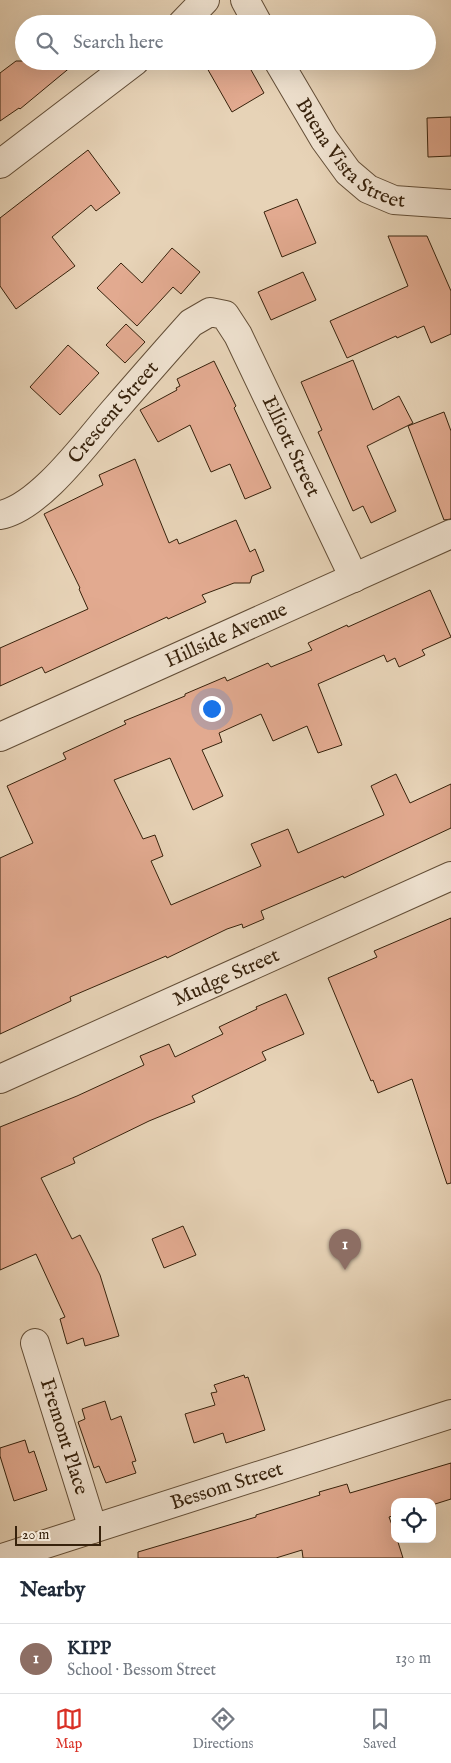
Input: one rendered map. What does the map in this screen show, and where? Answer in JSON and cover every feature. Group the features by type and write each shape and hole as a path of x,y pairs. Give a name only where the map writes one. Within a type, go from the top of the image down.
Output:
{"street":[{"path":"191,15 205,0"},
{"path":"245,0 253,15"},
{"path":"0,164 123,70"},
{"name":"Buena Vista Street","path":"283,70 324,139 348,172 368,189 394,200 451,204"},
{"name":"Crescent Street","path":"0,515 6,514 24,504 58,476 191,323 210,312 225,315"},
{"name":"Elliott Street","path":"225,315 249,357 354,578"},
{"name":"Hillside Avenue","path":"0,737 451,534"},
{"name":"Mudge Street","path":"0,1079 451,876"},
{"name":"Fremont Place","path":"35,1343 93,1529"},
{"name":"Bessom Street","path":"2,1558 451,1414"}],"building":[{"path":"15,62 15,70 67,70 20,109 0,121 0,73"},
{"path":"208,70 251,70 264,93 232,112"},
{"path":"451,117 451,156 428,157 427,118"},
{"path":"88,150 120,193 96,211 91,205 52,237 75,266 16,309 0,286 0,218"},
{"path":"297,199 316,243 282,257 264,212"},
{"path":"388,236 427,236 451,291 451,334 431,343 424,326 397,338 396,336 347,358 330,321 408,286"},
{"path":"172,248 200,272 181,294 173,287 137,326 97,288 121,263 142,283"},
{"path":"303,272 316,300 271,320 258,292"},
{"path":"126,324 145,342 125,363 106,345"},
{"path":"68,345 99,373 60,415 30,387"},
{"path":"353,360 373,410 399,396 413,423 367,446 396,511 371,523 363,506 353,511 318,432 322,430 301,382"},
{"path":"214,361 236,406 234,408 271,488 245,499 230,464 211,472 190,425 158,442 140,410 177,390 176,388 180,386 177,379"},
{"path":"444,412 451,431 451,519 444,520 408,426"},
{"path":"135,459 169,543 177,539 179,544 236,520 250,552 255,549 264,571 252,576 250,583 234,583 202,595 206,602 168,619 167,617 45,673 42,667 0,686 0,648 88,609 80,588 44,514 103,485 99,475"},
{"path":"430,590 451,637 422,650 425,655 399,667 395,658 387,662 384,655 318,684 342,745 318,753 307,726 273,741 261,714 219,733 222,742 202,750 223,796 193,810 170,758 114,780 143,839 155,835 163,856 151,861 171,905 261,866 251,844 288,829 298,853 384,815 371,786 396,774 410,803 451,784 451,828 344,878 343,876 261,911 264,919 243,928 242,924 227,929 167,958 166,956 70,997 71,1001 0,1034 0,858 33,843 7,786 66,759 63,753 126,724 124,721 225,677 227,681 268,663 271,667 312,650 308,643"},
{"path":"451,918 451,1183 447,1184 412,1079 378,1093 373,1080 371,1081 328,978 377,957 374,951"},
{"path":"286,994 304,1034 262,1052 266,1060 192,1096 195,1102 149,1121 73,1158 75,1163 41,1178 72,1239 80,1235 100,1275 119,1336 85,1346 83,1338 67,1344 60,1319 65,1317 36,1254 0,1270 0,1127 77,1096 144,1065 140,1056 169,1044 175,1057 223,1034 219,1027 257,1009 256,1007"},
{"path":"183,1226 196,1255 164,1268 152,1239"},
{"path":"244,1375 245,1378 248,1377 265,1430 226,1443 223,1433 194,1443 185,1414 215,1405 211,1393 217,1392 214,1385"},
{"path":"105,1401 111,1420 121,1416 136,1461 132,1462 136,1473 106,1483 99,1466 94,1468 78,1422 85,1419 82,1409"},
{"path":"25,1440 29,1453 34,1451 47,1490 14,1501 0,1456 0,1448"},
{"path":"451,1463 451,1499 436,1504 436,1498 391,1498 391,1516 389,1517 391,1522 391,1543 398,1543 403,1558 303,1558 302,1550 276,1558 138,1558 138,1552 256,1517 256,1515 320,1495 319,1492 347,1484 350,1493"}],"place":[{"name":"KIPP","path":"345,1270"}]}
